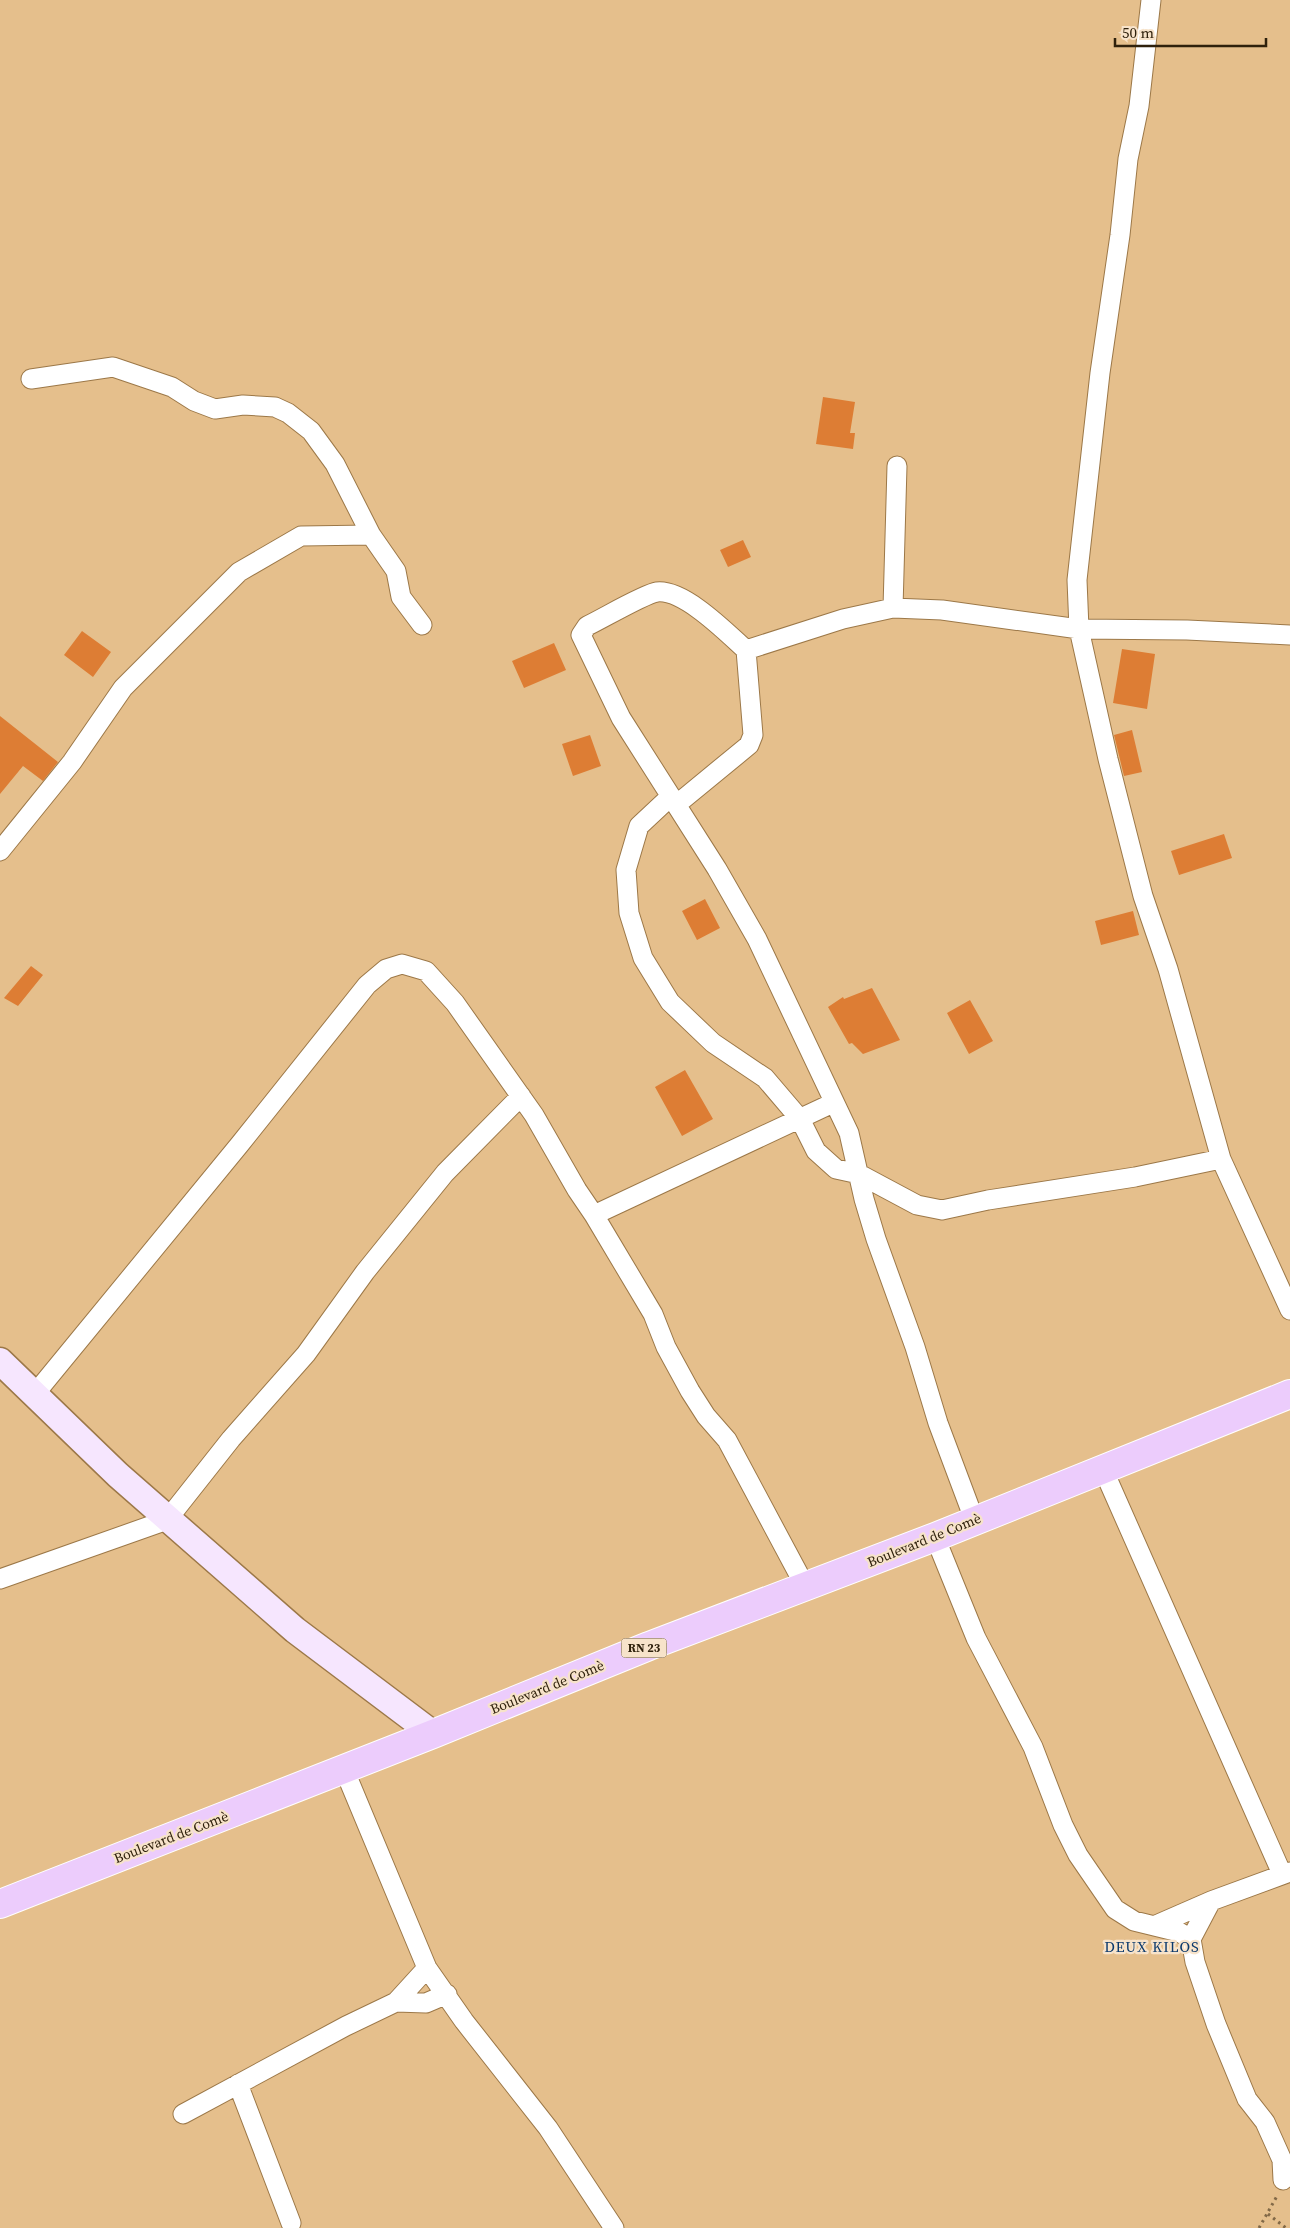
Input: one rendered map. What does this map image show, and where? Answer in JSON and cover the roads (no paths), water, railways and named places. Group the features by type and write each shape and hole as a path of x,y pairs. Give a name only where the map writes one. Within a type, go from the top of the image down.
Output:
{"main road":[{"name":"Boulevard de Comè","path":"0,1904 433,1734 649,1646 934,1537 1290,1394"}],"street":[{"path":"1151,0 1100,373 1077,580 1079,629 1108,759 1143,896 1168,969 1221,1159 1290,1310"},
{"path":"31,379 113,367 172,387 194,401 214,409 243,405 275,407 288,413 311,431 335,464 357,503 371,535 396,571 402,597 422,626"},
{"path":"893,608 897,466"},
{"path":"0,852 72,762 123,688 240,572 301,536 371,535"},
{"path":"974,1520 938,1423 915,1347 876,1239 864,1199 859,1174 849,1133 756,939 717,869 673,801 621,718 581,635 584,629 655,592 668,592 679,596 710,619 746,650 753,735 749,745 673,801 639,826 626,870 630,913 643,958 670,1002 713,1044 765,1078 800,1119 816,1152 836,1169 859,1174 917,1205 942,1210 988,1200 1135,1177 1221,1159"},
{"path":"746,650 843,619 893,608 942,610 1079,629 1187,630 1290,635"},
{"path":"34,1395 240,1144 367,985 386,969 402,964 426,971 455,1003 521,1096 653,1314 666,1347 690,1391 706,1416 727,1440 805,1586"},
{"path":"0,1579 167,1520 231,1439 306,1354 365,1272 444,1173 521,1096"},
{"path":"594,1215 833,1103"},
{"path":"0,1361 167,1520 295,1630 433,1734"},
{"path":"1103,1469 1286,1873 1210,1901 1156,1925"},
{"path":"934,1537 976,1638 1033,1747 1063,1825 1078,1855 1115,1909 1134,1921 1156,1925 1191,1938"},
{"path":"344,1769 427,1968 447,1994 464,2021 548,2128 614,2228"},
{"path":"1210,1901 1191,1938 1195,1962 1216,2024 1247,2099 1265,2122 1285,2172"},
{"path":"183,2114 346,2026 396,2002 427,1968"},
{"path":"396,2002 426,2003 447,1994"},
{"path":"238,2084 291,2223"}],"district":[{"name":"DEUX KILOS","path":"1152,1947"}]}
